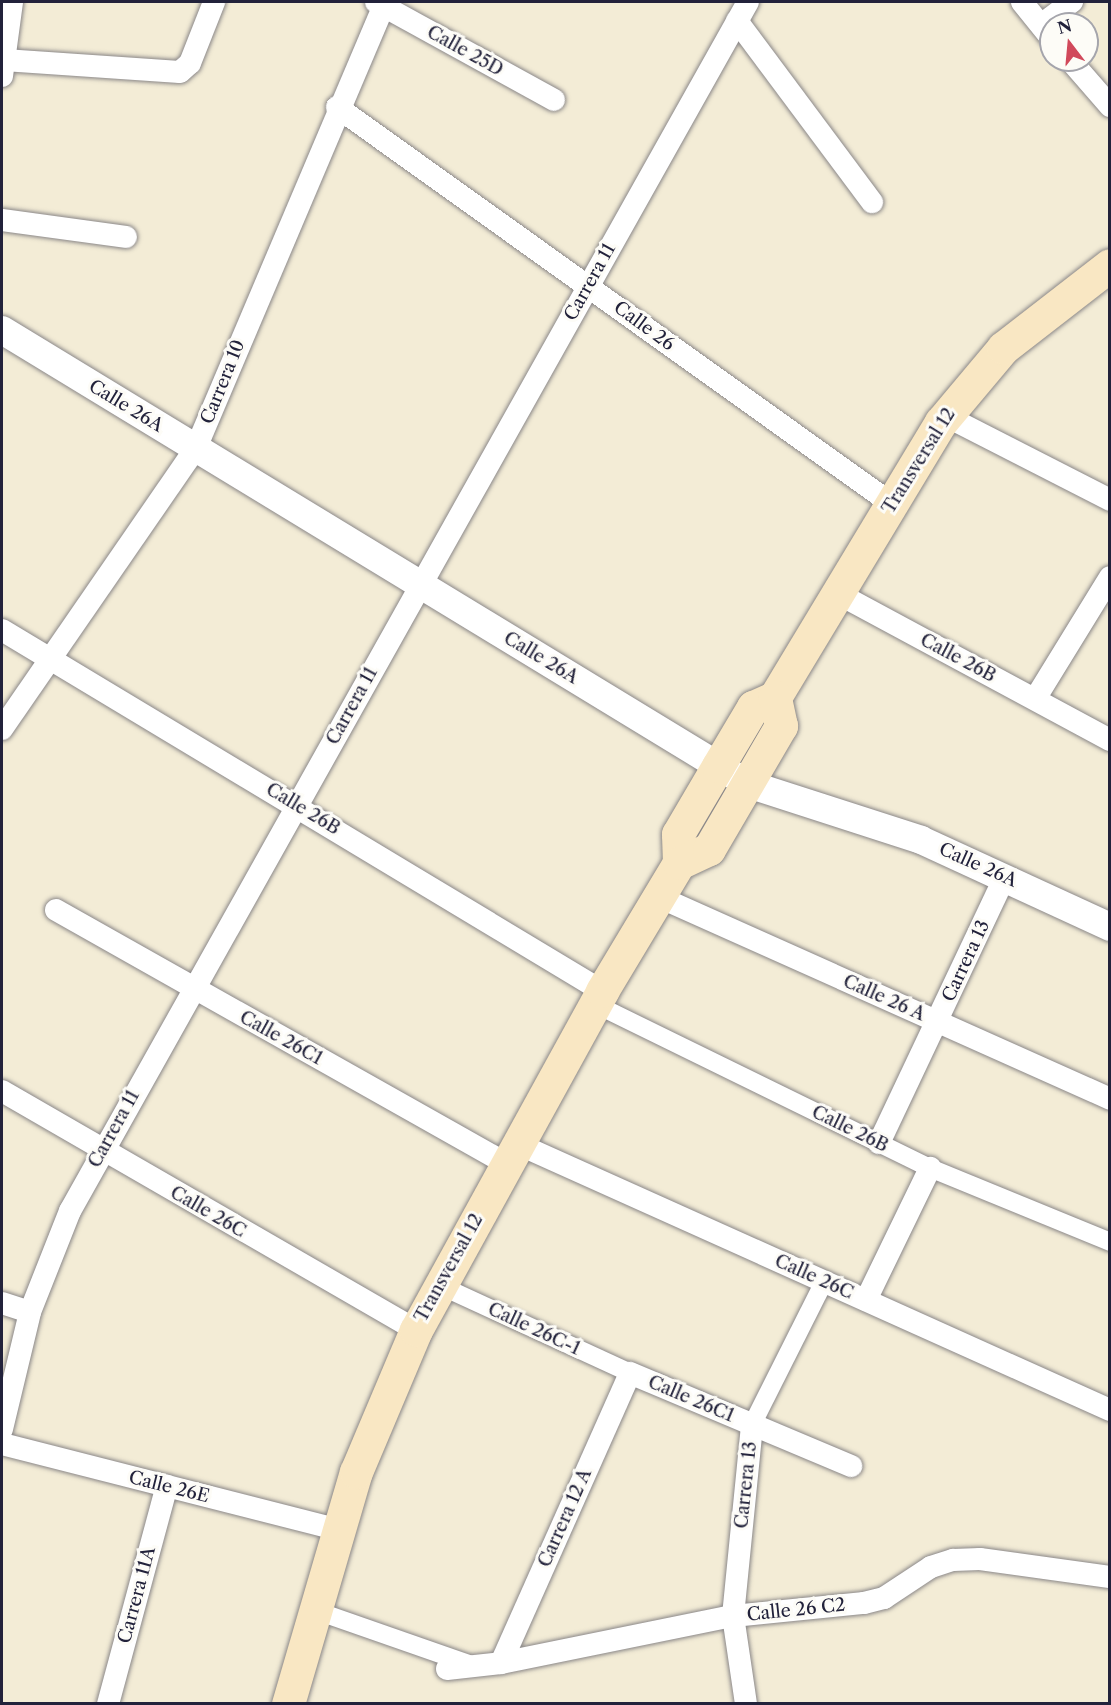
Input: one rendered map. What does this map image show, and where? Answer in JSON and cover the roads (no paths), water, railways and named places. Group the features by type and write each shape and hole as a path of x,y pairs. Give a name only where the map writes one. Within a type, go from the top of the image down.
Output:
{"main road":[{"name":"Transversal 12","path":"288,1704 336,1529 379,1411 439,1285 598,998 680,863 678,834 753,707 775,697 946,416 1003,348 1110,264"},
{"path":"680,863 709,849 748,784 781,726 775,697"}],"street":[{"path":"12,2 3,68 180,72 189,63 214,2"},
{"path":"1022,2 1039,23"},
{"name":"Calle 25D","path":"381,3 554,100"},
{"name":"Carrera 10","path":"2,729 196,448 381,3"},
{"path":"742,11 872,202"},
{"name":"Carrera 11","path":"2,1429 30,1312 70,1210 101,1151 742,11"},
{"path":"1080,72 1110,106"},
{"name":"Calle 26","path":"337,107 892,504"},
{"path":"2,220 126,237"},
{"name":"Calle 26A","path":"2,330 748,784 899,832 1005,876 1110,927"},
{"path":"946,416 1110,500"},
{"path":"1035,699 1110,577"},
{"name":"Calle 26B","path":"837,593 1110,740"},
{"name":"Calle 26B","path":"2,630 296,805 598,998 930,1168 1110,1242"},
{"name":"Carrera 13","path":"879,1143 1005,876"},
{"name":"Calle 26 A","path":"659,897 1110,1099"},
{"name":"Calle 26C1","path":"56,910 192,989 512,1154"},
{"name":"Calle 26C","path":"2,1091 101,1151 416,1330"},
{"name":"Calle 26C","path":"512,1154 824,1282 1110,1410"},
{"path":"866,1300 930,1168"},
{"name":"Carrera 13","path":"746,1704 733,1616 752,1425 824,1282"},
{"name":"Calle 26C-1","path":"439,1285 630,1373"},
{"path":"2,1303 30,1312"},
{"name":"Calle 26C1","path":"630,1373 851,1466"},
{"name":"Carrera 12 A","path":"501,1663 630,1373"},
{"name":"Calle 26E","path":"2,1444 336,1529"},
{"name":"Carrera 11A","path":"108,1704 167,1486"},
{"name":"Calle 26 C2","path":"447,1669 501,1663 733,1616 864,1604 884,1598 931,1567 952,1560 980,1559 1110,1577"},
{"name":"Calle 26 C2","path":"314,1610 474,1666"}]}
